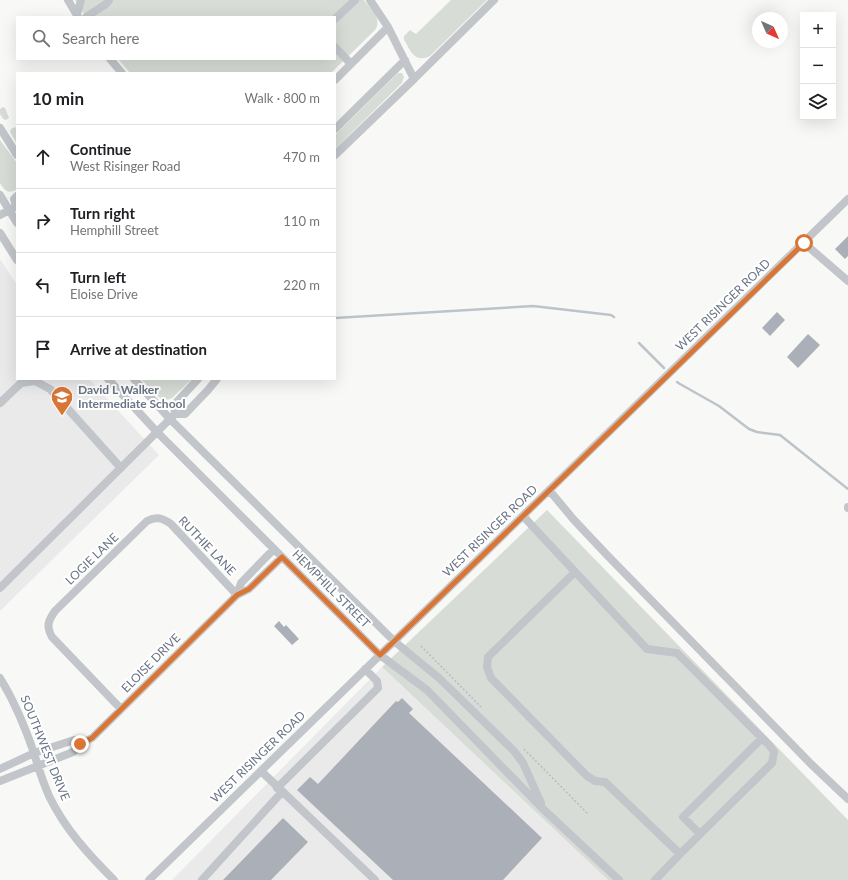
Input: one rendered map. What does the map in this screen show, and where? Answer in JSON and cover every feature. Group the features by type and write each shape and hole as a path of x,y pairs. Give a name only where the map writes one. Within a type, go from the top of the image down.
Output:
{"street":[{"path":"68,0 77,16"},
{"path":"77,16 81,0"},
{"path":"88,16 106,4 109,0"},
{"path":"336,18 355,0"},
{"path":"370,0 388,28 414,79"},
{"path":"336,154 494,0"},
{"path":"336,79 388,28"},
{"path":"336,48 351,64"},
{"path":"111,60 121,72"},
{"path":"336,128 405,60"},
{"path":"0,128 16,153"},
{"path":"0,195 14,207"},
{"path":"16,197 14,199 16,218"},
{"name":"WEST RISINGER ROAD","path":"149,880 848,199"},
{"path":"0,215 14,207"},
{"path":"0,233 16,258"},
{"path":"804,243 848,281"},
{"name":"HEMPHILL STREET","path":"109,380 157,432 380,655 427,690 543,809 619,880"},
{"name":"HEMPHILL STREET","path":"135,380 394,641 439,678 514,751 523,763 543,809"},
{"path":"172,417 174,404 197,380"},
{"path":"0,588 172,417 185,414 216,380"},
{"path":"0,403 21,383 35,381 50,389 122,468"},
{"path":"550,490 574,520 607,555 806,759 848,799"},
{"path":"523,516 647,649 677,653 770,746 774,752 772,763 654,880"},
{"name":"RUTHIE LANE","path":"158,517 171,524 237,595"},
{"name":"LOGIE LANE","path":"121,709 52,637 48,630 48,624 55,611 147,521 158,517"},
{"name":"ELOISE DRIVE","path":"237,595 241,583 274,549"},
{"name":"ELOISE DRIVE","path":"0,781 73,752 80,744 92,738 237,595 249,589 282,557"},
{"path":"575,572 488,656 487,666 491,678 587,776 595,781 606,782 680,854"},
{"path":"202,880 280,790 378,688 377,681 365,670"},
{"name":"SOUTHWEST DRIVE","path":"0,678 23,722 49,796 68,828 88,854 114,880"},
{"path":"700,834 683,817 762,738"},
{"path":"10,777 2,768 34,753 74,740 80,744"},
{"path":"261,771 375,880"}],"shaded area":[{"path":"75,0 364,0 375,14 378,22 375,30 332,72 129,72 119,60 336,60 336,16 85,16"},
{"path":"451,0 487,0 430,56 426,58 419,58 409,49 404,40 404,36 410,30 416,34"},
{"path":"398,73 402,73 404,77 402,83 336,148 336,134"},
{"path":"3,107 5,108 9,118 6,120 3,119 0,114 0,109"},
{"path":"16,128 16,142 10,132 11,129"},
{"path":"0,140 16,162 16,190 9,192 5,190 0,183"},
{"name":"David L Walker Intermediate School","path":"0,259 16,283 16,380 90,380 159,455 0,611"},
{"path":"142,380 191,380 168,400 155,394"},
{"path":"547,510 848,820 848,880 608,880 382,667"},
{"path":"382,667 608,880 172,880"}],"building":[{"path":"848,236 848,256 845,259 835,249"},
{"path":"777,312 785,320 770,336 762,328"},
{"path":"808,334 820,345 798,368 787,357"},
{"path":"279,621 284,627 286,625 299,639 292,645 274,626"},
{"path":"402,698 413,709 409,713 542,838 503,880 393,880 297,790 310,777 318,784 396,701 398,702"},
{"path":"283,818 308,842 271,880 223,880"}],"waterway":[{"path":"336,318 533,306 611,315 614,317"},
{"path":"639,343 664,368"},
{"path":"677,382 719,406 749,429 757,432 780,435 848,489"}],"place":[{"name":"David L Walker Intermediate School","path":"62,416"}],"route":[{"path":"80,744 92,738 237,595 249,589 282,557 380,655 804,243"}]}
